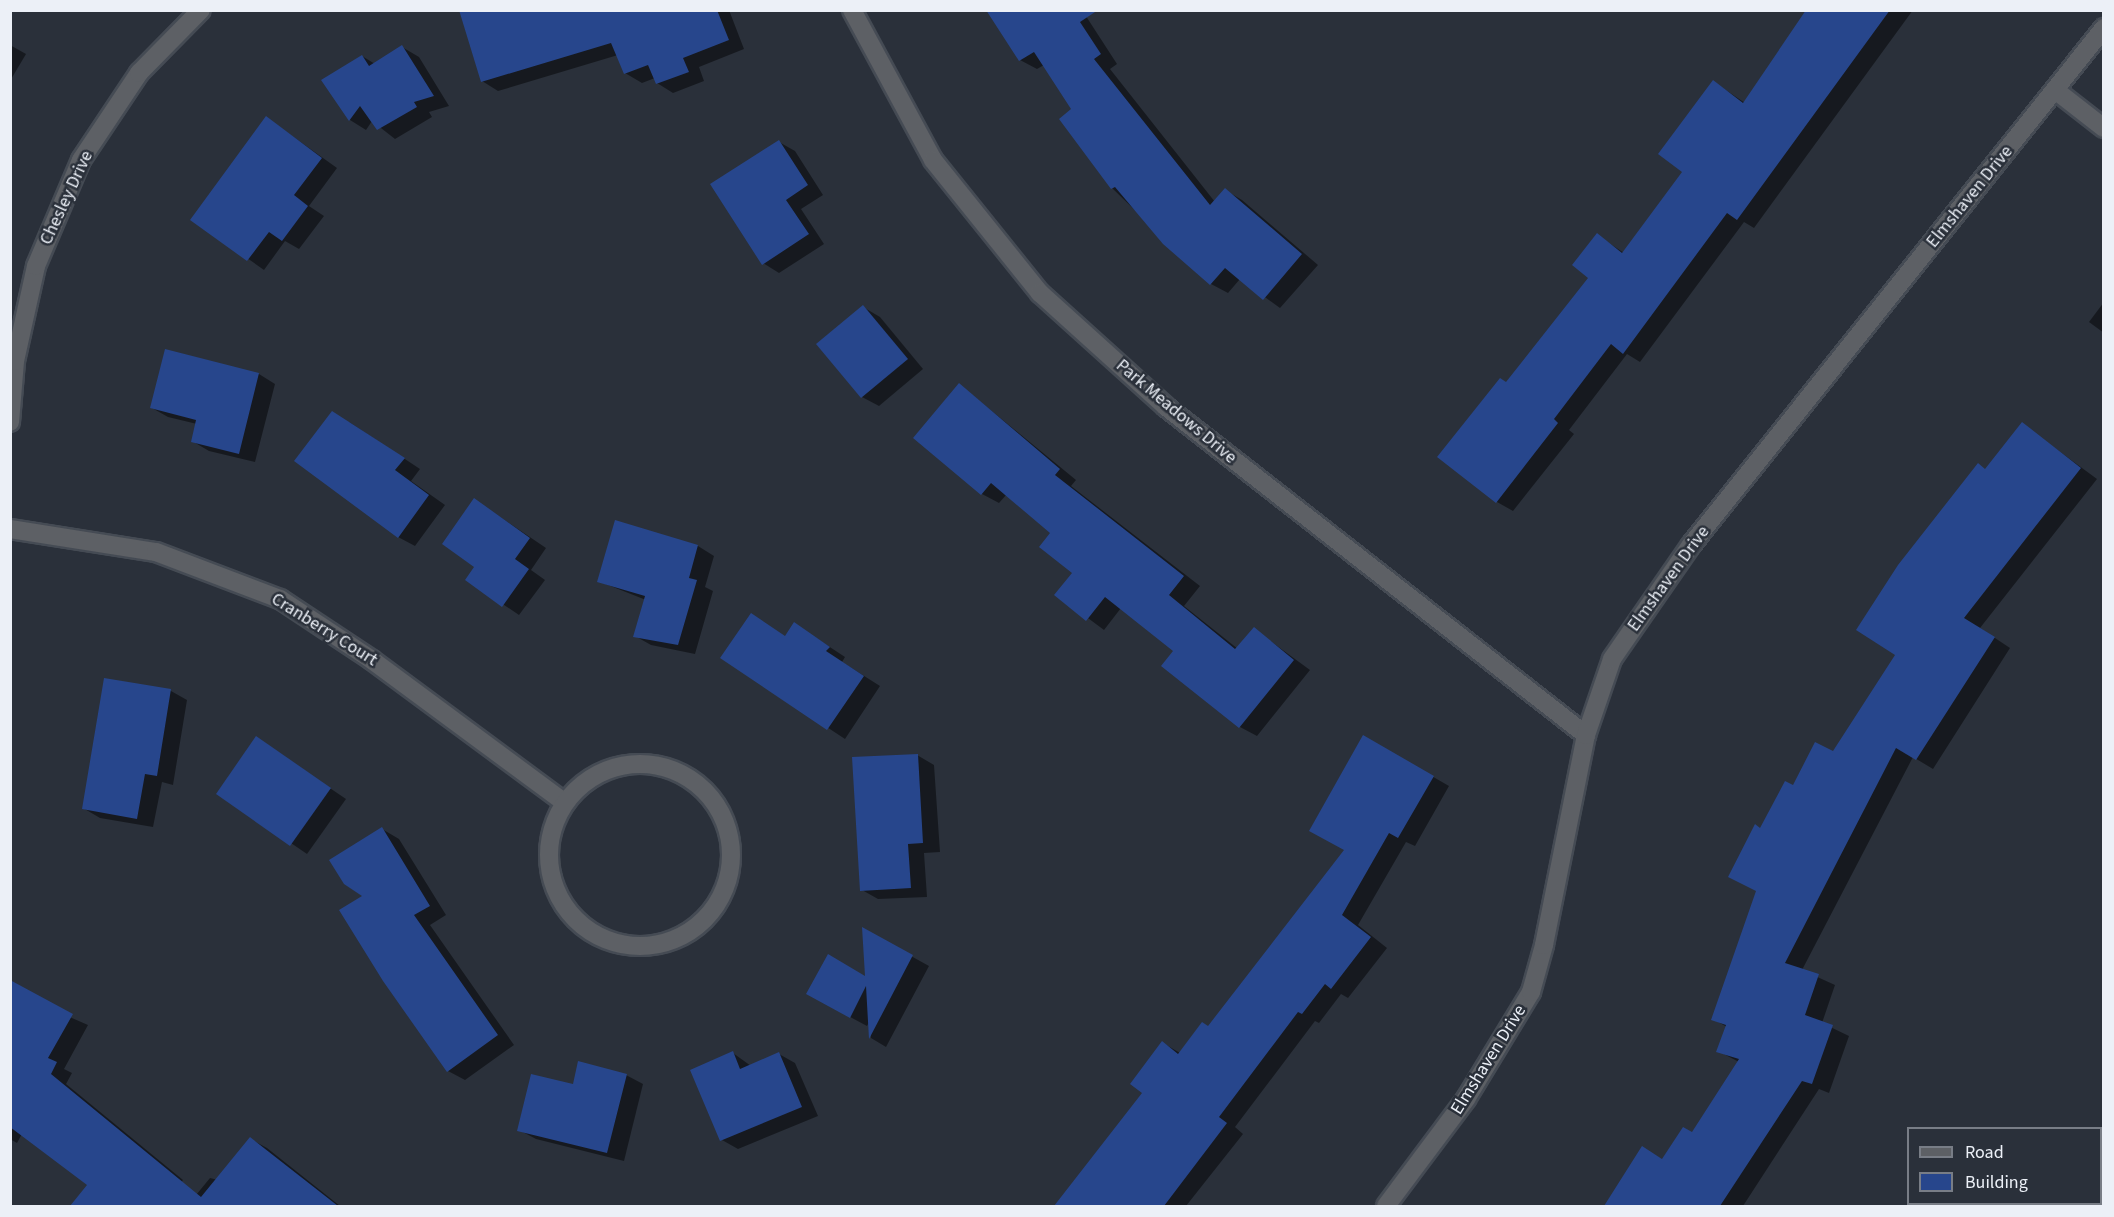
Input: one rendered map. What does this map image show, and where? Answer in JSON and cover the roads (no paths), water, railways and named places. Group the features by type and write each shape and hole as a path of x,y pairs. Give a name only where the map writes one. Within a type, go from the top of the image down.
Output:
{"street":[{"name":"Chesley Drive","path":"10,422 15,361 36,266 81,160 139,73 201,10"},
{"name":"Park Meadows Drive","path":"852,10 933,160 1040,293 1166,407 1586,735"},
{"name":"Elmshaven Drive","path":"1386,1206 1466,1099 1531,992 1544,945 1586,735 1612,659 1692,545 2103,28"},
{"path":"2055,90 2103,128"},
{"name":"Cranberry Court","path":"10,529 156,552 280,599 372,660 565,803"},
{"path":"641,764 671,769 697,783 721,815 729,833 732,863 724,892 708,917 684,935 655,945 625,945 596,935 572,916 556,891 549,861 552,831 565,803 594,777 612,768 641,764"}]}
